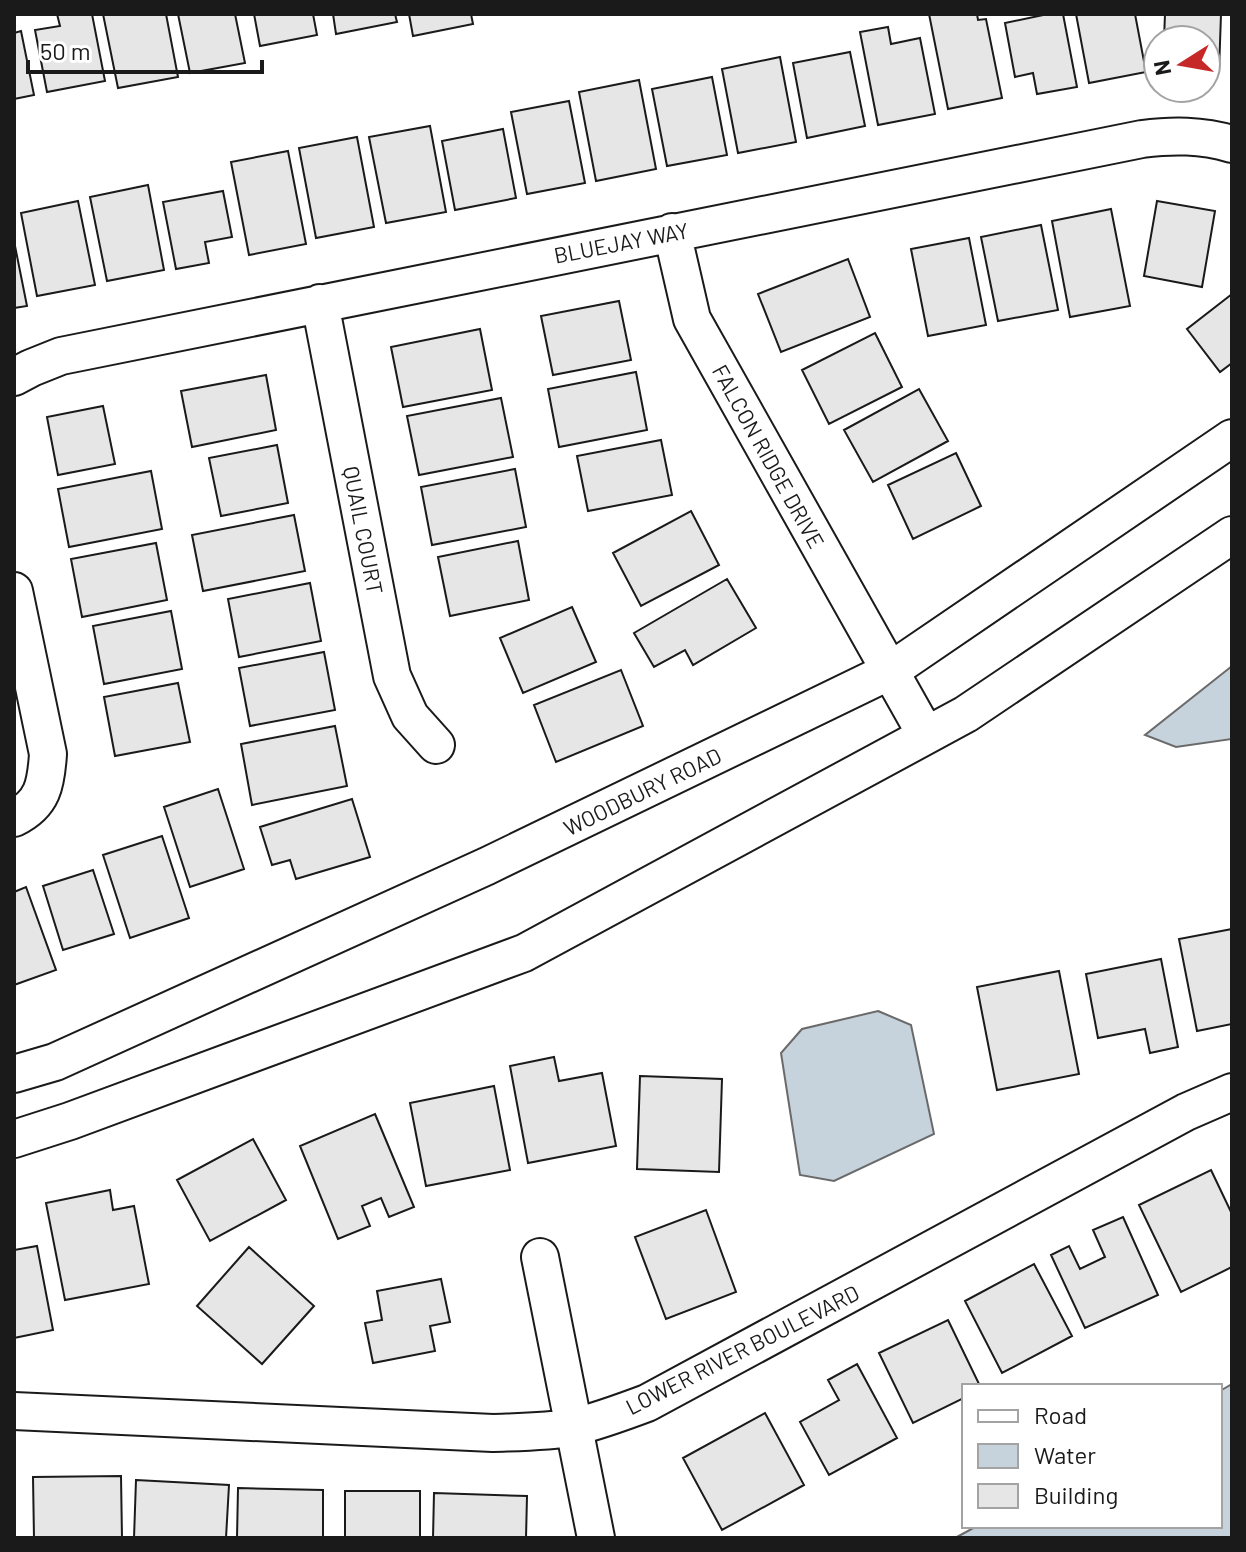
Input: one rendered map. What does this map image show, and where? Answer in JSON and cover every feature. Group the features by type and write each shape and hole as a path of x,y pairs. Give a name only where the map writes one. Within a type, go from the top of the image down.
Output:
{"street":[{"name":"BLUEJAY WAY","path":"14,377 61,356 1142,139 1170,135 1201,137 1232,144"},
{"name":"FALCON RIDGE DRIVE","path":"672,232 692,319 926,735"},
{"name":"QUAIL COURT","path":"320,303 392,676 410,716 436,745"},
{"name":"WOODBURY ROAD","path":"14,1074 55,1062 487,866 890,671 1232,438"},
{"path":"14,1139 524,953 966,714 1232,535"},
{"path":"14,591 48,754 46,778 39,798 26,812 14,818"},
{"name":"LOWER RIVER BOULEVARD","path":"14,1411 478,1433 534,1432 574,1427 647,1403 1172,1119 1232,1092"},
{"path":"540,1257 596,1538"}],"water":[{"path":"1232,666 1232,739 1176,747 1145,735"},
{"path":"878,1011 911,1025 934,1134 834,1181 800,1175 781,1053 802,1029"},
{"path":"1232,1384 1232,1538 955,1538 973,1528 1222,1528 1222,1390"}],"building":[{"path":"57,14 92,14 105,81 47,92 35,30 60,26"},
{"path":"103,14 166,14 178,77 118,88"},
{"path":"178,14 235,14 245,63 190,73"},
{"path":"254,14 313,14 317,35 260,46"},
{"path":"333,14 395,14 397,22 336,34"},
{"path":"409,14 471,14 473,24 413,36"},
{"path":"929,14 977,14 978,20 986,19 1002,98 948,109"},
{"path":"1063,14 1077,87 1037,94 1033,73 1015,77 1005,23"},
{"path":"1076,14 1135,14 1142,51 1142,73 1089,83"},
{"path":"1165,14 1221,14 1221,24 1165,24"},
{"path":"888,27 891,44 920,38 935,114 878,125 860,32"},
{"path":"21,31 34,95 14,99 14,33"},
{"path":"850,52 865,126 807,138 793,63"},
{"path":"780,57 796,142 738,153 722,69"},
{"path":"712,77 727,155 667,166 652,89"},
{"path":"639,80 656,169 596,181 579,92"},
{"path":"569,101 585,183 527,194 511,112"},
{"path":"430,126 446,212 386,223 369,137"},
{"path":"503,129 516,198 455,210 442,141"},
{"path":"357,137 374,227 316,238 299,148"},
{"path":"288,151 306,244 249,255 231,162"},
{"path":"148,185 164,270 107,281 90,197"},
{"path":"223,191 232,237 205,242 209,263 176,269 163,202"},
{"path":"78,201 95,285 37,296 21,213"},
{"path":"1157,201 1215,211 1202,287 1144,276"},
{"path":"1111,209 1130,306 1070,317 1052,221"},
{"path":"1041,225 1058,310 998,321 981,237"},
{"path":"969,238 986,325 928,336 911,249"},
{"path":"14,241 27,306 14,308"},
{"path":"848,259 870,317 781,352 758,294"},
{"path":"1232,294 1232,363 1220,372 1187,329"},
{"path":"619,301 631,360 553,375 541,316"},
{"path":"480,329 492,390 403,407 391,347"},
{"path":"875,333 902,387 829,424 802,370"},
{"path":"636,372 647,430 559,447 548,389"},
{"path":"266,375 276,430 192,447 181,391"},
{"path":"919,389 948,441 873,482 844,430"},
{"path":"501,398 513,457 419,475 407,416"},
{"path":"103,406 115,464 58,475 47,417"},
{"path":"661,440 672,495 588,511 577,456"},
{"path":"277,445 288,503 221,516 209,458"},
{"path":"956,453 981,506 913,539 888,485"},
{"path":"515,469 526,527 432,545 421,487"},
{"path":"151,471 162,529 69,547 58,489"},
{"path":"691,511 719,565 641,606 613,553"},
{"path":"294,515 305,571 203,591 192,535"},
{"path":"518,541 529,600 450,616 438,557"},
{"path":"156,543 167,600 82,617 71,559"},
{"path":"727,579 756,628 693,665 685,650 654,667 634,633"},
{"path":"310,583 321,641 239,657 228,599"},
{"path":"572,607 596,662 523,693 500,638"},
{"path":"171,611 182,669 104,684 93,626"},
{"path":"324,652 335,710 250,726 239,668"},
{"path":"621,670 643,726 556,762 534,705"},
{"path":"178,683 190,742 115,756 104,697"},
{"path":"335,726 347,786 252,805 241,744"},
{"path":"218,789 244,869 190,887 164,807"},
{"path":"352,799 370,857 296,879 290,860 272,865 260,827"},
{"path":"162,836 189,918 130,938 103,855"},
{"path":"93,870 114,934 63,950 43,886"},
{"path":"26,887 56,970 14,985 14,892"},
{"path":"1232,929 1232,1024 1197,1031 1179,939"},
{"path":"1161,959 1178,1047 1150,1053 1145,1029 1098,1038 1086,974"},
{"path":"1059,971 1079,1074 997,1090 977,987"},
{"path":"554,1057 559,1081 602,1073 616,1146 528,1163 510,1066"},
{"path":"640,1076 722,1079 719,1172 637,1169"},
{"path":"494,1086 510,1170 426,1186 410,1103"},
{"path":"375,1114 414,1207 389,1217 381,1198 362,1206 370,1226 338,1239 300,1146"},
{"path":"253,1139 286,1200 210,1241 177,1180"},
{"path":"1211,1170 1232,1214 1232,1267 1181,1292 1139,1205"},
{"path":"110,1190 113,1210 134,1206 149,1284 65,1300 46,1203"},
{"path":"706,1210 736,1292 666,1319 635,1237"},
{"path":"1123,1217 1158,1295 1085,1328 1051,1255 1069,1246 1080,1269 1105,1257 1093,1230"},
{"path":"37,1246 53,1330 14,1338 14,1250"},
{"path":"249,1247 314,1306 262,1364 197,1306"},
{"path":"1034,1264 1072,1336 1002,1373 965,1301"},
{"path":"441,1279 450,1322 430,1326 435,1351 373,1363 365,1323 382,1320 377,1291"},
{"path":"948,1320 979,1384 962,1384 962,1399 913,1423 879,1353"},
{"path":"857,1364 897,1438 829,1475 800,1422 839,1400 828,1380"},
{"path":"765,1413 804,1485 722,1530 683,1458"},
{"path":"121,1476 122,1538 34,1538 33,1477"},
{"path":"136,1480 229,1485 226,1538 134,1538"},
{"path":"238,1488 323,1490 323,1538 237,1538"},
{"path":"345,1491 420,1491 420,1538 345,1538"},
{"path":"434,1493 527,1496 526,1538 433,1538"}]}
